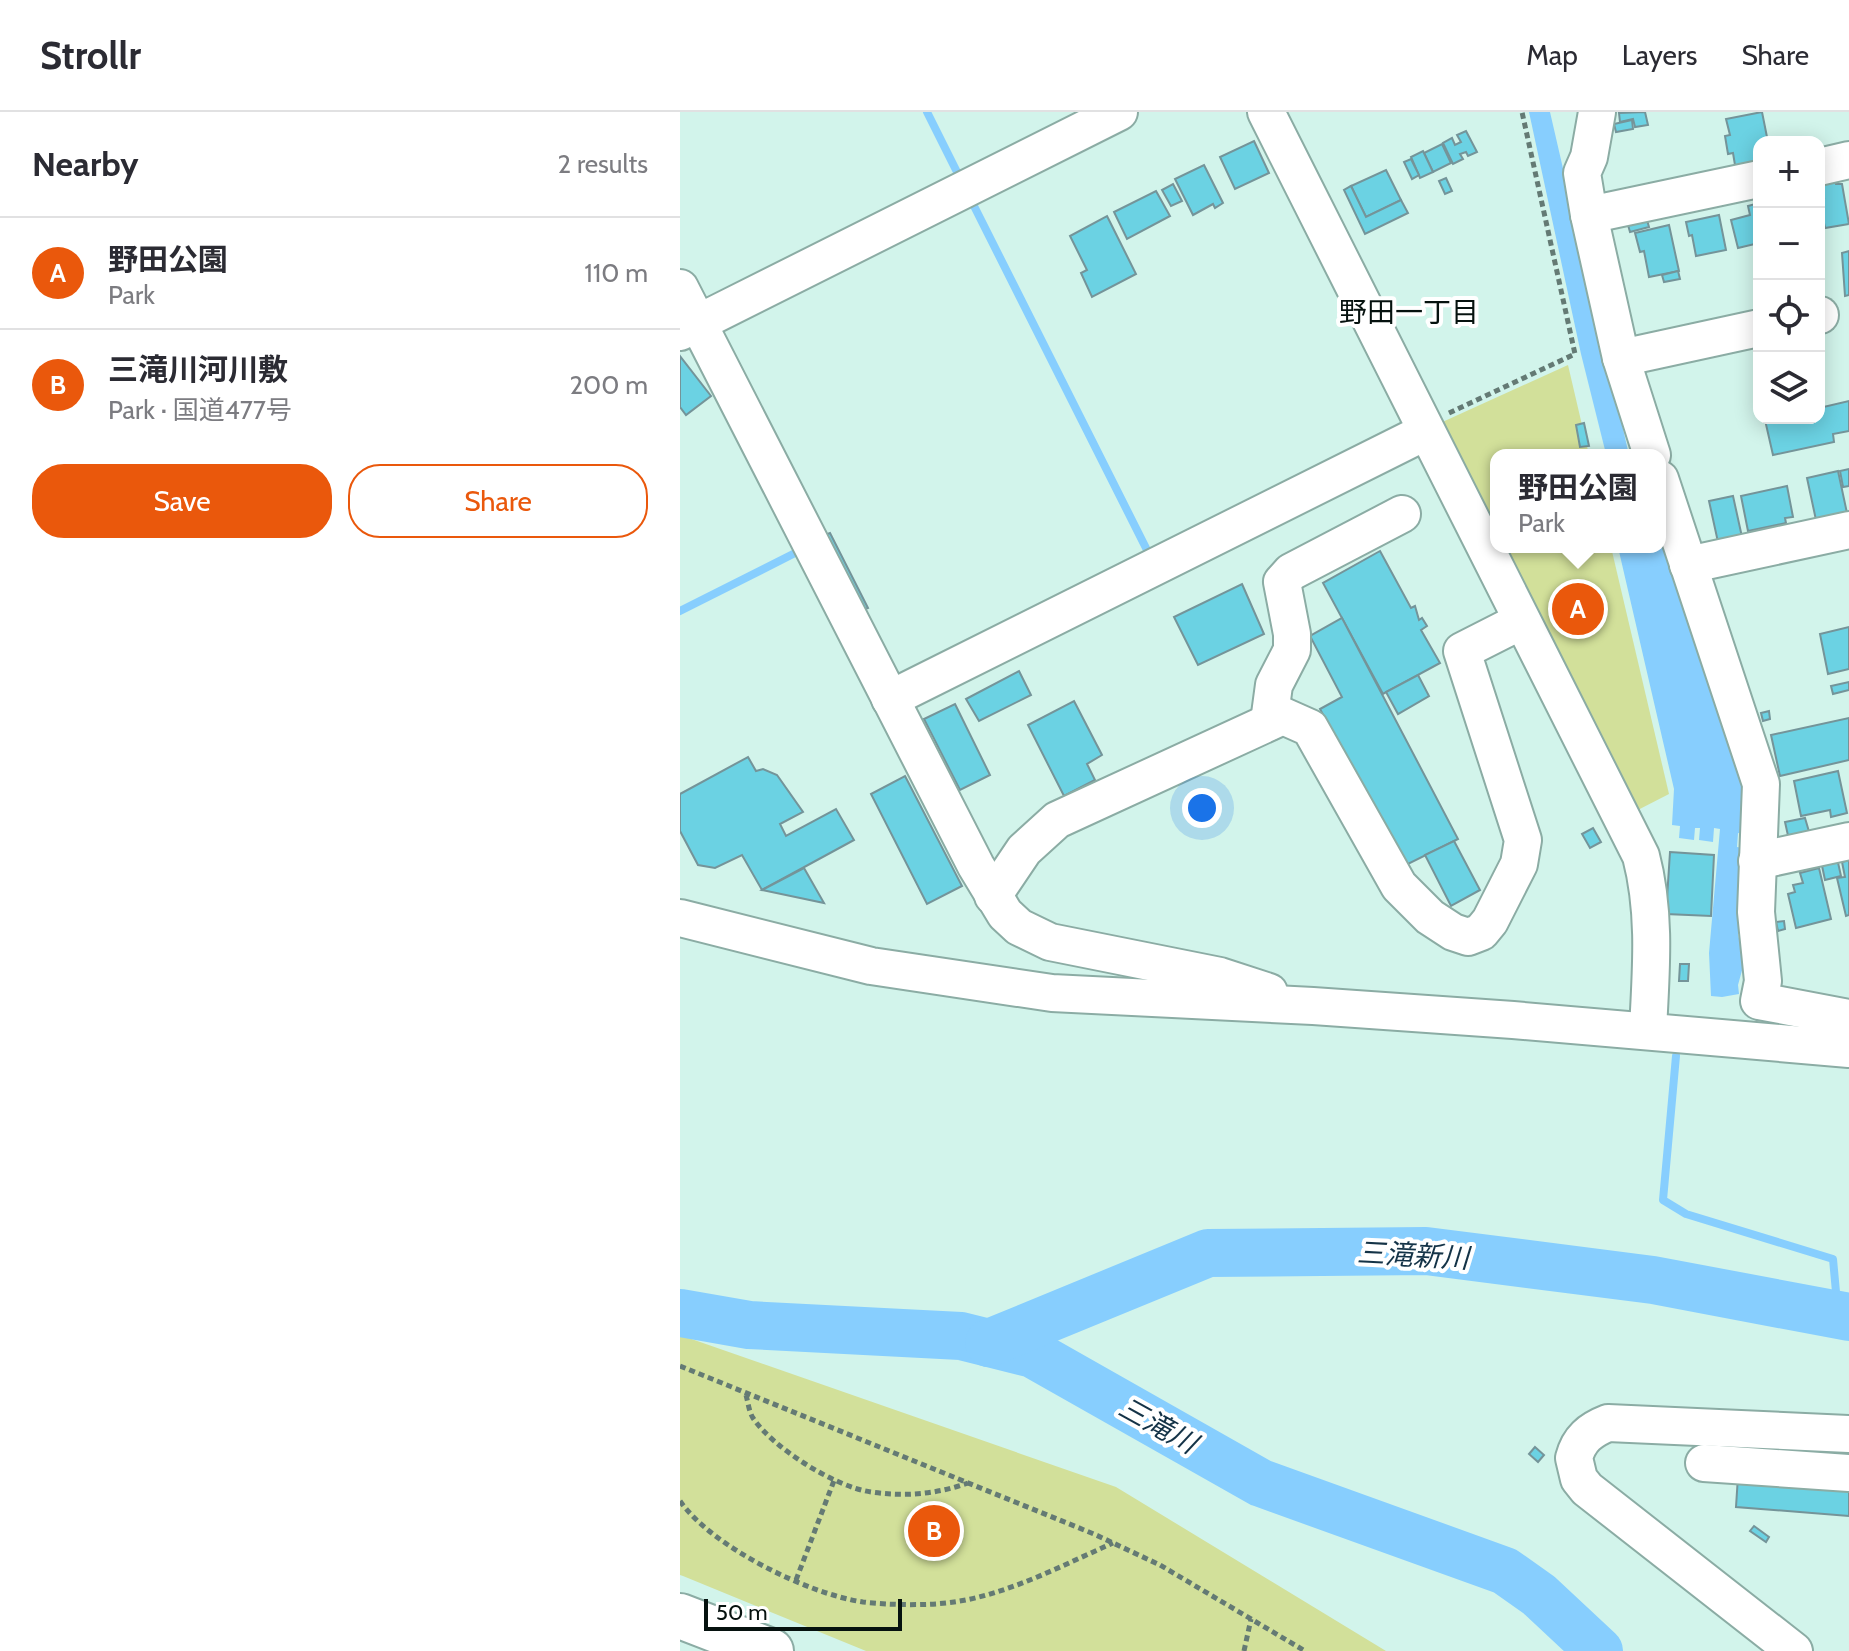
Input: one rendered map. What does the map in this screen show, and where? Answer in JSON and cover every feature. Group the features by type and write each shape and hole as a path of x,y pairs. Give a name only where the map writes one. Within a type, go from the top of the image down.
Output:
{"highway":[{"path":"680,1616 771,1651"}],"street":[{"path":"689,328 1119,112"},
{"path":"1266,112 1423,429 1641,856 1649,896 1652,947 1648,1029"},
{"path":"1597,112 1589,157 1582,173 1621,358 1650,449"},
{"path":"1825,166 1849,160"},
{"path":"1589,215 1753,180"},
{"path":"680,288 689,328 993,896 1019,927 1050,942 1220,976 1313,1006"},
{"path":"1621,358 1753,329"},
{"path":"890,699 1423,429"},
{"path":"1666,497 1761,784 1756,912 1763,981 1759,1001 1849,1018"},
{"path":"1269,722 1274,685 1292,650 1282,582 1291,572 1402,514"},
{"path":"1688,565 1849,530"},
{"path":"993,896 1024,850 1057,820 1283,716 1310,728 1399,886 1430,917 1453,932 1468,937 1481,932 1490,921 1519,864 1523,840 1462,651 1521,621"},
{"path":"1757,861 1849,841"},
{"path":"680,918 871,966 1052,993 1313,1006 1648,1029 1849,1049"},
{"path":"1763,981 1849,995"},
{"path":"1794,1651 1587,1489 1579,1479 1574,1458 1584,1437 1608,1423 1849,1434"},
{"path":"1704,1463 1849,1473"}],"path":[{"path":"1423,429 1575,354 1522,112"},
{"path":"680,1366 1113,1543 1160,1565 1305,1651"},
{"path":"746,1394 751,1416 780,1448 807,1466 868,1492 914,1495 943,1492 968,1483"},
{"path":"796,1580 835,1478"},
{"path":"680,1501 720,1539 758,1563 819,1591 862,1602 953,1603 999,1590 1113,1543"},
{"path":"1244,1651 1251,1619"}],"green space":[{"path":"1568,365 1588,449 1490,449 1490,528 1438,424"},
{"path":"1503,553 1612,553 1669,794 1632,813"},
{"path":"680,1335 1116,1487 1386,1651 866,1651 680,1575"}],"water":[{"path":"1529,112 1550,112 1628,449 1605,449"},
{"path":"1666,531 1750,781 1746,834 1738,833 1737,847 1744,848 1743,933 1738,934 1744,963 1738,985 1739,994 1711,996 1709,953 1720,829 1714,828 1713,842 1699,840 1700,828 1695,828 1694,840 1679,838 1680,826 1672,825 1674,789 1619,553 1666,553"}],"building":[{"path":"1645,112 1648,125 1635,127 1633,119 1620,122 1619,113"},
{"path":"1762,112 1767,136 1753,136 1753,164 1736,171 1733,153 1728,154 1725,136 1730,135 1726,119"},
{"path":"1632,120 1633,129 1616,132 1614,124"},
{"path":"1466,131 1477,152 1468,156 1466,152 1460,154 1463,159 1453,164 1443,143 1452,138 1455,145 1461,142 1457,135"},
{"path":"1254,141 1269,173 1235,189 1220,157"},
{"path":"1442,144 1451,163 1433,172 1424,153"},
{"path":"1423,151 1433,172 1420,178 1411,157"},
{"path":"1411,159 1419,175 1412,179 1404,162"},
{"path":"1204,165 1223,203 1215,208 1213,204 1193,215 1175,179"},
{"path":"1386,170 1401,200 1366,217 1351,186"},
{"path":"1835,177 1836,184 1842,184 1849,224 1825,228 1825,180"},
{"path":"1446,178 1452,191 1445,194 1439,181"},
{"path":"1173,184 1182,201 1171,206 1162,190"},
{"path":"1351,186 1366,217 1401,200 1408,213 1365,234 1344,190"},
{"path":"1156,191 1170,216 1127,239 1114,212"},
{"path":"1753,205 1753,244 1738,248 1731,220 1750,215 1748,206"},
{"path":"1645,213 1649,227 1630,232 1626,218"},
{"path":"1719,215 1726,250 1696,256 1686,222"},
{"path":"1107,216 1136,274 1092,297 1081,273 1087,270 1070,236"},
{"path":"1669,225 1679,271 1649,277 1644,251 1640,252 1635,233"},
{"path":"1849,251 1849,295 1845,296 1842,253"},
{"path":"1678,271 1680,279 1664,282 1662,275"},
{"path":"680,356 711,396 686,415 680,407"},
{"path":"1849,401 1849,431 1833,434 1834,442 1773,455 1766,424 1825,424 1825,407"},
{"path":"1584,423 1589,446 1580,447 1576,425"},
{"path":"1849,469 1849,486 1843,487 1840,471"},
{"path":"1838,471 1847,513 1816,520 1807,478"},
{"path":"1787,486 1793,517 1785,518 1786,523 1748,531 1741,496"},
{"path":"1733,496 1742,537 1718,542 1709,501"},
{"path":"830,533 868,608 860,611 822,536"},
{"path":"1380,551 1411,608 1415,606 1419,620 1422,618 1427,626 1421,630 1440,663 1383,694 1323,583"},
{"path":"1242,584 1264,634 1198,665 1174,617"},
{"path":"1342,618 1458,839 1404,866 1320,709 1342,697 1310,636"},
{"path":"1849,627 1849,669 1828,674 1820,634"},
{"path":"1019,671 1031,695 979,721 966,699"},
{"path":"1418,675 1429,696 1398,714 1386,692"},
{"path":"1849,682 1849,690 1833,694 1831,686"},
{"path":"1074,701 1102,755 1087,764 1095,780 1064,796 1028,725"},
{"path":"955,704 990,775 960,790 924,719"},
{"path":"1769,711 1770,719 1763,721 1761,713"},
{"path":"1849,718 1849,760 1780,776 1771,735"},
{"path":"748,757 756,771 763,769 777,775 803,812 780,824 786,836 836,809 854,840 762,890 742,855 715,868 698,865 680,831 680,794"},
{"path":"1838,771 1847,813 1831,817 1830,810 1801,816 1794,781"},
{"path":"905,776 962,886 927,904 871,794"},
{"path":"1805,818 1810,835 1789,840 1785,822"},
{"path":"1593,828 1601,842 1590,848 1582,834"},
{"path":"1454,841 1480,890 1451,906 1425,855"},
{"path":"1670,852 1714,855 1711,916 1666,914"},
{"path":"1837,858 1841,876 1825,880 1821,861"},
{"path":"1849,860 1849,915 1846,916 1837,878 1845,877 1842,862"},
{"path":"804,868 824,903 762,890"},
{"path":"1819,868 1831,919 1796,928 1788,894 1795,892 1793,885 1803,883 1800,873"},
{"path":"1784,921 1785,929 1778,931 1776,922"},
{"path":"1680,964 1689,964 1688,981 1679,981"},
{"path":"1535,1447 1544,1455 1538,1462 1529,1454"},
{"path":"1738,1476 1849,1484 1849,1516 1736,1507"},
{"path":"1754,1526 1769,1537 1766,1542 1750,1531"}],"waterway":[{"path":"927,112 961,180"},
{"path":"972,202 1150,556"},
{"path":"680,611 799,551"},
{"path":"1676,1056 1663,1200 1686,1214 1833,1259 1838,1314"},
{"name":"三滝新川","path":"989,1343 1208,1253 1426,1251 1653,1280 1849,1317"},
{"name":"三滝川","path":"680,1313 749,1325 961,1336 1033,1354 1261,1483 1505,1571 1539,1595 1599,1651"}],"place":[{"name":"野田公園","path":"1578,609"},
{"name":"三滝川河川敷","path":"934,1531"}],"district":[{"name":"野田一丁目","path":"1409,312"}]}
